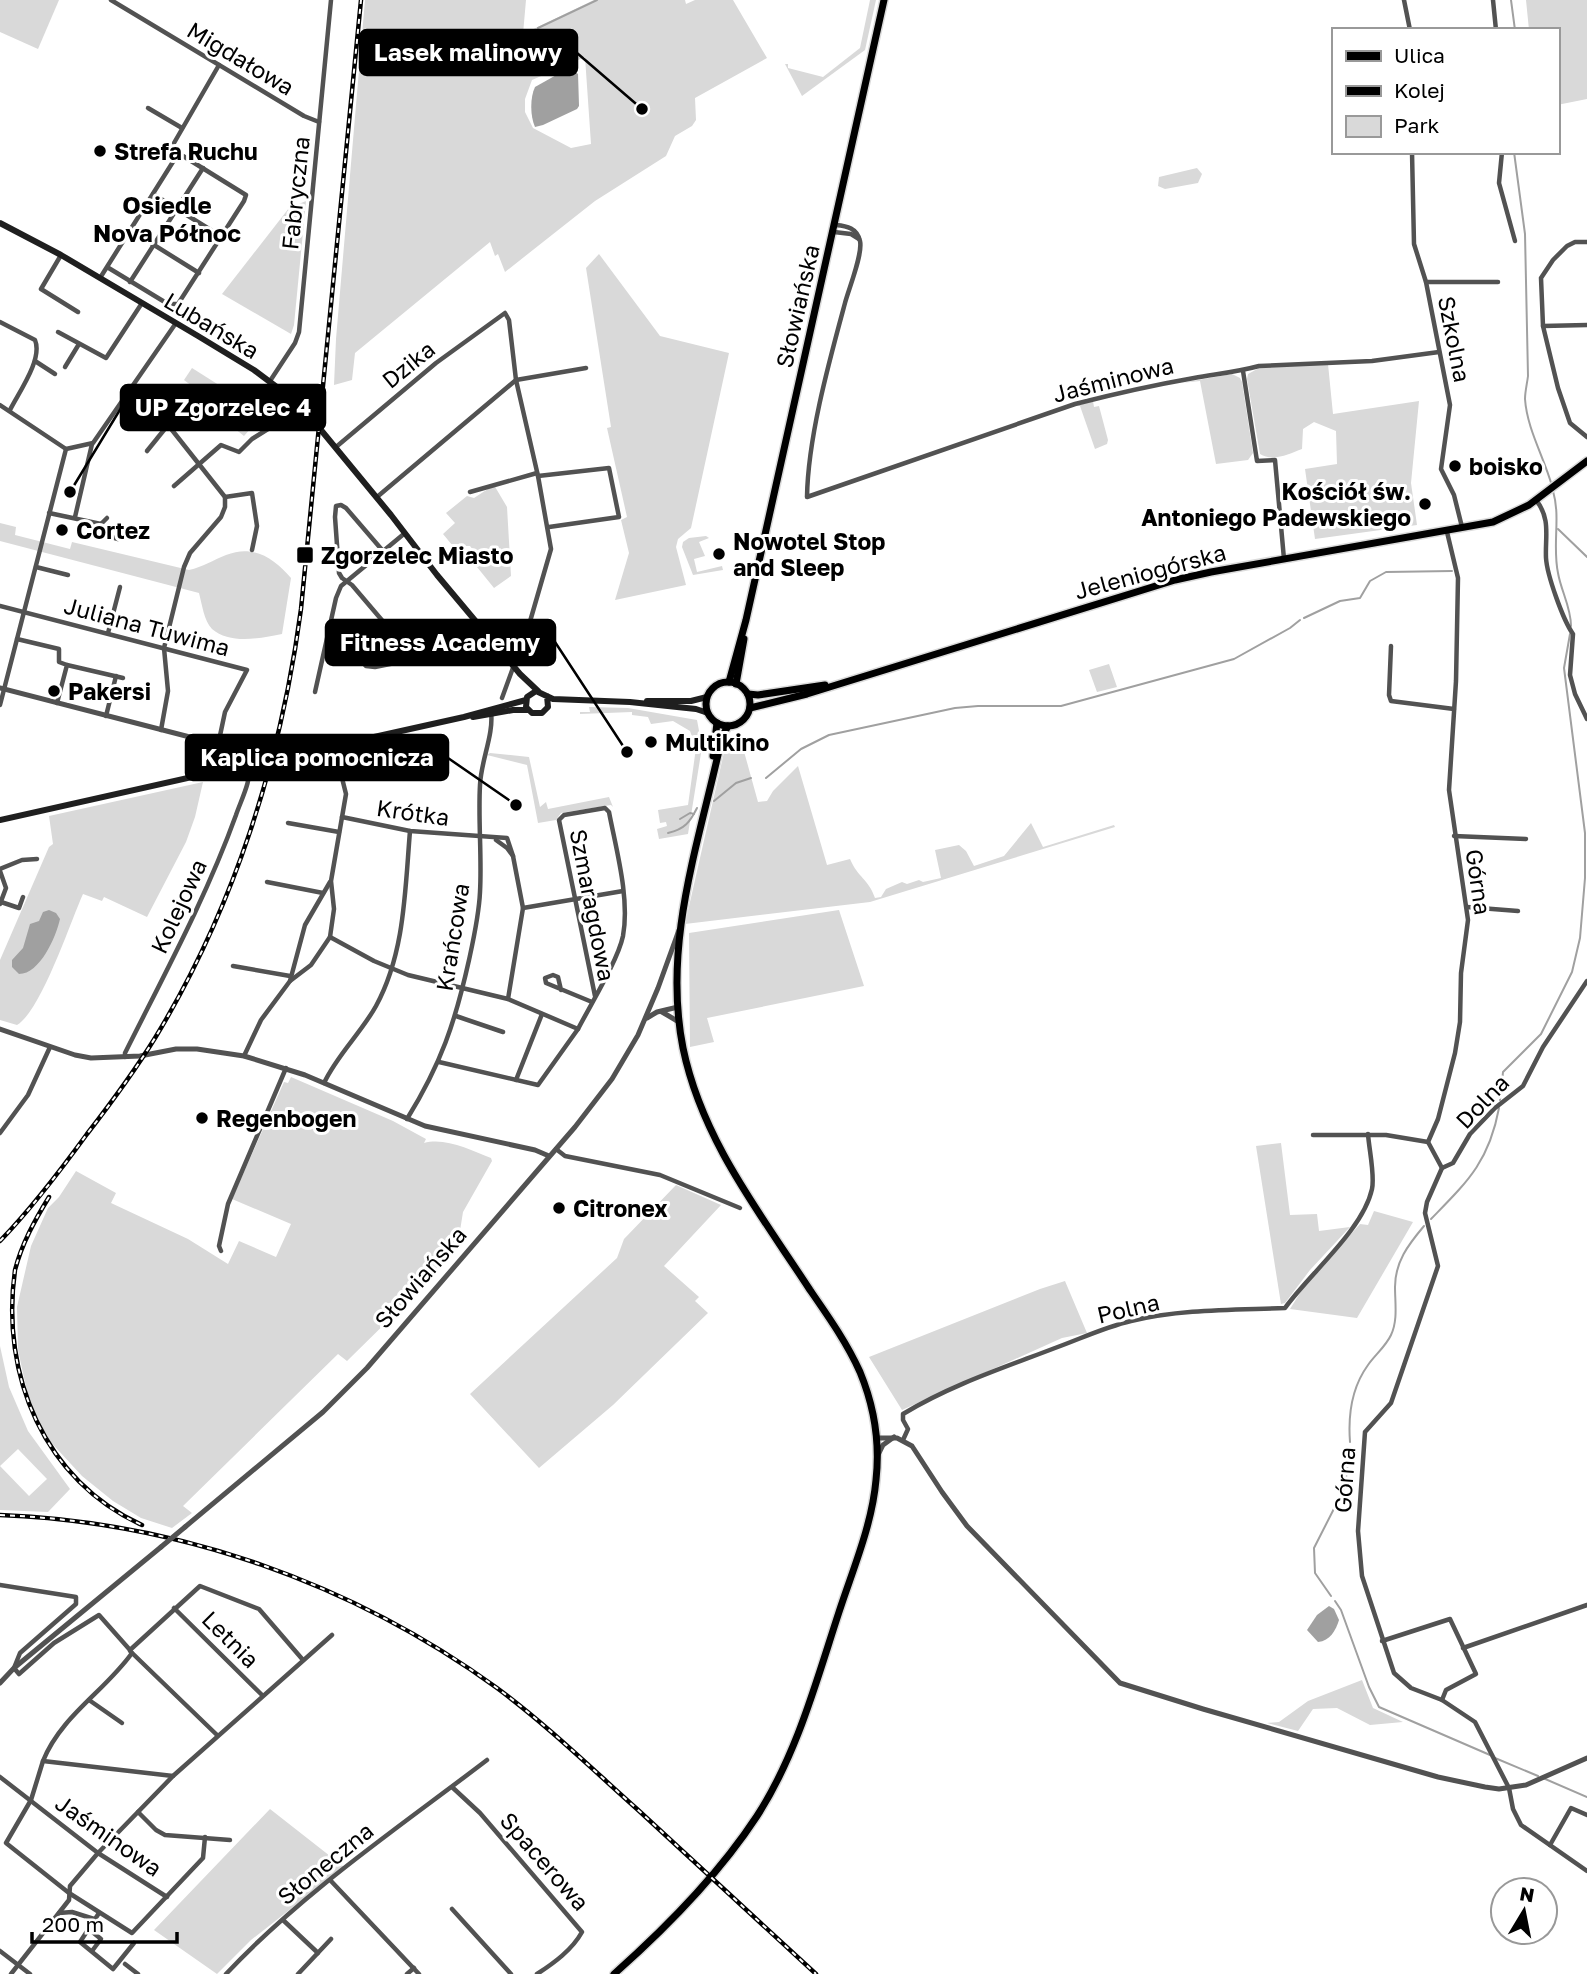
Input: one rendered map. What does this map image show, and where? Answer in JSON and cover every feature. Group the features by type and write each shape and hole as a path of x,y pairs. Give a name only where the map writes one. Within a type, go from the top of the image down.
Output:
{"main road":[{"name":"Słowiańska","path":"733,683 884,0"},
{"name":"Lubańska","path":"0,223 61,255 270,381 301,408 335,447 520,674"},
{"name":"Jeleniogórska","path":"750,708 807,694 1175,580 1463,529 1505,518 1536,500 1556,482 1587,461"},
{"path":"520,674 538,691 568,701 691,701 707,697 717,685 733,683 748,694 750,708 743,720 728,726 717,723 708,713 686,707 629,702"},
{"path":"520,674 529,711"},
{"name":"Jeleniogórska","path":"748,694 758,695 836,684"},
{"path":"0,821 491,711 538,691"},
{"path":"547,696 548,707"},
{"path":"707,697 708,713"},
{"path":"491,711 524,709 538,714 548,707 568,701"},
{"path":"706,805 717,723"},
{"path":"614,1974 663,1927 732,1850 758,1814 782,1770 802,1723 874,1500 876,1438 869,1398 855,1361 838,1331 733,1174 715,1141 692,1083 679,1022 676,967 680,927 722,737 728,726"}],"street":[{"name":"Migdałowa","path":"111,0 303,116 319,122"},
{"name":"Fabryczna","path":"270,381 295,343 299,332 331,0"},
{"path":"1404,0 1409,28"},
{"path":"1493,0 1496,28"},
{"path":"174,143 219,65"},
{"path":"148,108 182,128"},
{"name":"Szkolna","path":"1412,154 1414,244 1426,282 1450,405 1441,469 1454,495 1463,529"},
{"path":"1502,154 1499,183 1515,241"},
{"path":"100,278 175,159 183,156 246,195 180,302 168,304 107,267"},
{"path":"130,282 203,168"},
{"path":"153,194 222,237"},
{"name":"Jaśminowa","path":"835,228 860,240 861,248 812,444 807,497 1075,404 1259,366 1372,360 1438,352"},
{"path":"130,230 199,273"},
{"path":"1587,242 1575,242 1567,246 1541,278 1543,326 1558,388 1570,423 1587,437"},
{"path":"61,255 41,289 78,312"},
{"path":"1426,282 1498,282"},
{"path":"58,331 106,358 142,303"},
{"name":"Dzika","path":"335,447 436,363 505,313 509,320 516,380"},
{"path":"0,322 35,340 38,349 35,361 10,410"},
{"path":"75,517 92,444 176,323"},
{"path":"1543,326 1587,325"},
{"path":"65,367 79,344"},
{"path":"35,361 55,374"},
{"path":"377,497 516,380 586,368"},
{"path":"1243,371 1257,461 1275,460 1284,559"},
{"path":"502,698 520,656 551,550 549,527 516,380"},
{"path":"126,397 168,425 225,497 225,507 218,521 188,557 164,649 168,691 161,730"},
{"path":"0,405 66,449 92,444"},
{"path":"174,486 220,445 239,452 252,439 301,408"},
{"path":"147,451 168,425"},
{"path":"0,705 66,449"},
{"path":"470,492 538,475 609,468 620,517 549,527"},
{"path":"225,497 252,493 257,526 252,550"},
{"path":"1536,500 1548,526 1548,566 1566,625 1573,634 1570,675 1574,694 1587,719"},
{"path":"330,625 366,666 375,667 415,659 339,573 336,506 346,508 383,551"},
{"path":"49,513 101,524 108,536 118,539"},
{"path":"101,524 107,518"},
{"name":"Górna","path":"1428,1142 1438,1119 1455,1053 1460,1022 1460,978 1467,933 1467,907 1454,836 1448,781 1454,709 1458,578 1447,532"},
{"path":"315,692 338,591 345,580 405,533"},
{"path":"36,567 68,575"},
{"path":"108,633 120,587"},
{"name":"Juliana Tuwima","path":"0,606 247,670 226,712 218,745"},
{"path":"17,639 59,649 59,662 67,665 122,678"},
{"path":"1391,646 1391,701 1454,709"},
{"path":"57,703 67,665"},
{"path":"106,716 116,676"},
{"path":"2,689 218,745 247,760 249,764"},
{"name":"Krańcowa","path":"407,1118 439,1062 463,989 479,911 481,770 492,726 491,711"},
{"path":"214,772 218,745"},
{"path":"233,966 290,979 311,965 330,937 334,924 331,881 345,794 334,746"},
{"name":"Kolejowa","path":"126,1058 125,1053 210,882 247,780 249,764"},
{"name":"Szmaragdowa","path":"595,996 559,820 564,815 605,808 608,810 623,891"},
{"name":"Krótka","path":"342,817 410,831 510,840 523,908"},
{"path":"288,823 339,832"},
{"path":"324,1083 370,1016 391,968 402,916 410,831"},
{"path":"1454,836 1526,839"},
{"path":"23,897 19,908 0,903 6,888 0,870 22,859 37,859"},
{"path":"244,1056 261,1020 290,979 305,925 331,881"},
{"path":"267,882 333,901"},
{"path":"439,1062 540,1084 578,1028 622,937 623,891 523,908 508,999"},
{"path":"1467,907 1518,911"},
{"path":"645,1020 680,927"},
{"path":"330,937 391,968 424,981 508,999 578,1028"},
{"name":"Dolna","path":"1442,1168 1453,1163 1470,1134 1495,1108 1523,1086 1543,1047 1587,981"},
{"path":"561,990 592,1002"},
{"name":"Słowiańska","path":"0,1683 14,1668 323,1412 367,1368 556,1149 607,1085 645,1020 659,1011 678,1007"},
{"path":"659,1011 679,1022"},
{"path":"516,1080 542,1014"},
{"path":"456,1016 503,1032"},
{"path":"0,1029 92,1058 126,1058 176,1049 197,1049 244,1056 286,1068 438,1130 535,1150 550,1156"},
{"path":"0,1133 28,1095 50,1046"},
{"path":"221,1251 219,1246 228,1204 286,1068"},
{"path":"1313,1135 1368,1134 1428,1142 1442,1168"},
{"name":"Polna","path":"903,1440 908,1429 902,1420 903,1414 930,1398 997,1369 1094,1333 1130,1321 1167,1316 1285,1308 1299,1288 1362,1216 1372,1187 1368,1134"},
{"path":"556,1149 565,1156 660,1175 740,1208"},
{"name":"Górna","path":"1442,1168 1425,1213 1438,1266 1391,1403 1365,1432 1358,1531 1362,1576 1394,1673 1403,1683 1419,1693 1442,1700 1475,1722 1509,1788 1513,1809 1521,1825 1587,1871"},
{"path":"876,1438 894,1437 916,1449 950,1504 994,1555 1120,1683 1438,1777 1485,1787 1509,1788 1539,1780 1587,1758"},
{"path":"877,1457 883,1445 894,1437"},
{"path":"0,1585 76,1597 76,1604 20,1653 14,1668 19,1674 54,1643 99,1615 131,1651 217,1735"},
{"path":"205,1838 203,1858 132,1933 69,1893 6,1843 30,1800 55,1734 122,1667 131,1651 200,1586 259,1609 303,1660"},
{"path":"1463,1648 1587,1605"},
{"name":"Letnia","path":"174,1608 262,1695"},
{"path":"1382,1640 1450,1619 1476,1674 1446,1689 1442,1700"},
{"path":"11,1974 69,1900 70,1886 98,1853 217,1735 332,1635"},
{"path":"89,1700 122,1723"},
{"name":"Słoneczna","path":"226,1974 256,1942 417,1811 487,1760"},
{"path":"43,1761 173,1776"},
{"name":"Jaśminowa","path":"0,1777 98,1853 167,1897"},
{"name":"Spacerowa","path":"452,1787 480,1813 582,1932 578,1940 556,1961 537,1974"},
{"path":"1550,1845 1572,1808 1587,1815"},
{"path":"138,1812 164,1835 230,1840"},
{"path":"331,1881 419,1974"},
{"path":"452,1909 511,1974"},
{"path":"58,1913 72,1912 93,1919"},
{"path":"99,1913 80,1942 113,1969 134,1944"},
{"path":"283,1920 318,1952"},
{"path":"90,1930 101,1939 92,1951"},
{"path":"298,1974 331,1939"},
{"path":"0,1951 30,1974"},
{"path":"125,1964 138,1974"},
{"path":"407,1974 414,1968"}],"green space":[{"path":"0,0 59,0 38,49 0,32"},
{"path":"365,0 526,0 523,34 594,0 685,0 686,4 695,0 733,0 767,58 695,98 696,120 692,126 675,136 666,156 595,201 505,272 490,242 355,353 352,380 334,385","holes":["585,57 591,144 571,148 533,128 525,112 525,99 532,80"]},
{"path":"870,0 876,0 865,50 802,96 785,64 788,64 788,68 823,77 860,48"},
{"path":"1526,0 1587,0 1587,99 1559,105 1559,28 1529,28"},
{"path":"1197,168 1202,174 1198,183 1165,189 1158,186 1159,177"},
{"path":"306,201 291,334 222,294 289,208"},
{"path":"599,254 660,336 729,353 691,528 678,539 676,547 686,585 615,600 629,553 621,520 627,517 607,428 611,427 586,268"},
{"path":"1328,364 1333,414 1419,401 1411,483 1417,525 1315,539 1305,469 1337,464 1336,431 1314,422 1303,429 1302,449 1276,457 1260,454 1248,374 1259,368"},
{"path":"192,368 222,387 220,396 215,401 184,380"},
{"path":"1232,374 1242,382 1253,453 1248,460 1216,464 1200,381 1181,383"},
{"path":"223,401 252,427 244,436 211,415"},
{"path":"1093,401 1094,407 1099,406 1108,440 1107,444 1095,449 1080,406 1076,406"},
{"path":"494,485 507,507 511,576 494,588 477,567 482,562 470,546 464,546 457,551 443,534 455,523 446,513 467,496 474,498"},
{"path":"0,523 16,527 15,535 70,549 72,542 189,570 236,552 262,555 277,564 291,578 282,634 237,639 219,634 207,622 199,593 0,541"},
{"path":"689,538 709,538 699,542 705,556 694,559 697,572 722,566 723,570 693,575 682,547 683,542"},
{"path":"1109,664 1117,687 1097,692 1089,670"},
{"path":"589,707 628,708 697,720 702,747 688,834 659,839 657,829 667,826 666,822 660,823 658,810 688,805 696,748 690,731 673,721 651,724 648,717 632,715 632,712 580,714 590,712"},
{"path":"740,737 758,802 767,801 773,791 798,766 827,865 850,859 875,898 881,897 886,889 902,882 907,884 941,878 935,850 959,845 966,851 974,866 1004,856 1031,823 1043,847 1114,825 1115,827 870,902 685,924 725,748 733,739"},
{"path":"490,753 529,757 540,807 546,802 548,809 609,797 613,807 611,805 561,813 556,820 538,823 527,765 487,755"},
{"path":"203,782 186,842 147,917 104,897 102,901 83,894 36,1003 17,1025 0,1020 0,960 49,847 53,844 49,816"},
{"path":"839,910 864,986 707,1018 714,1042 690,1047 689,933"},
{"path":"291,1077 393,1121 426,1139 424,1143 458,1145 491,1158 492,1161 463,1212 459,1237 462,1240 407,1302 347,1361 338,1354 183,1506 192,1513 172,1528 141,1518 113,1501 82,1476 46,1437 28,1396 18,1350 17,1307 31,1246 48,1208 59,1197 76,1171 116,1193 111,1203 188,1239 228,1264 239,1241 276,1257 291,1224 232,1199 284,1082 288,1083"},
{"path":"1281,1143 1290,1215 1317,1214 1319,1231 1350,1227 1310,1270 1285,1303 1281,1304 1256,1146"},
{"path":"676,1185 721,1205 664,1266 699,1297 695,1301 708,1313 613,1405 539,1468 470,1394 617,1258 624,1239"},
{"path":"1374,1211 1413,1222 1357,1318 1290,1309 1305,1285 1360,1224 1368,1225"},
{"path":"1065,1281 1087,1333 1062,1338 902,1410 869,1357 1040,1289"},
{"path":"0,1346 9,1387 28,1431 70,1489 48,1512 0,1510","holes":["18,1449 47,1479 29,1496 0,1466"]},
{"path":"1362,1680 1373,1708 1403,1722 1370,1725 1337,1708 1313,1709 1298,1731 1267,1723 1279,1722 1308,1701"},
{"path":"270,1809 344,1867 251,1940 217,1974 154,1930"}],"shaded area":[{"path":"567,69 578,74 579,106 535,127 531,107 535,87"},
{"path":"49,910 56,913 60,919 51,944 34,968 19,974 12,967 12,960 23,948 30,924 39,921 43,912"},
{"path":"1329,1606 1334,1609 1339,1620 1332,1634 1326,1640 1318,1642 1307,1630 1317,1615"}],"waterway":[{"path":"538,28 597,0"},
{"path":"1511,0 1515,28"},
{"path":"1514,154 1525,234 1528,376 1526,410 1552,486"},
{"path":"1553,491 1556,511 1556,563 1571,626"},
{"path":"1558,529 1587,557"},
{"path":"1304,618 1340,601 1360,598 1370,581 1386,572 1452,571"},
{"path":"766,778 801,749 829,735 955,708 1061,706 1234,659 1300,620"},
{"path":"1500,1100 1503,1072 1541,1034 1572,972 1580,938 1585,878 1585,833 1564,668 1570,634"},
{"path":"714,801 736,783 751,778"},
{"path":"668,833 686,824 697,808"},
{"path":"680,819 690,813 694,814"},
{"path":"1431,1219 1466,1182 1483,1157 1499,1108"},
{"path":"1350,1442 1351,1412 1358,1383 1391,1335 1395,1317 1397,1270 1408,1247 1424,1226"},
{"path":"1331,1596 1315,1573 1314,1548 1345,1487 1349,1453"},
{"path":"1335,1601 1379,1707 1490,1755"},
{"path":"1495,1758 1538,1776"},
{"path":"1543,1778 1587,1797"}],"railway":[{"path":"0,1241 56,1175 155,1038 183,988 231,885 267,777 281,721 301,609 361,0"},
{"path":"49,1197 29,1232 15,1270 12,1310 15,1348 23,1386 36,1421 55,1453 79,1482 108,1506 142,1525"},
{"path":"0,1515 67,1520 133,1530 198,1545 323,1589 383,1618 441,1651 497,1688 534,1717 816,1974"}],"place":[{"name":"Lasek malinowy","path":"642,109"},
{"name":"Strefa Ruchu","path":"100,151"},
{"name":"boisko","path":"1455,466"},
{"name":"UP Zgorzelec 4","path":"70,492"},
{"name":"Kościół św. Antoniego Padewskiego","path":"1425,504"},
{"name":"Cortez","path":"62,530"},
{"name":"Nowotel Stop and Sleep","path":"719,554"},
{"name":"Zgorzelec Miasto","path":"305,555"},
{"name":"Pakersi","path":"54,691"},
{"name":"Multikino","path":"651,742"},
{"name":"Fitness Academy","path":"627,752"},
{"name":"Kaplica pomocnicza","path":"516,805"},
{"name":"Regenbogen","path":"202,1118"},
{"name":"Citronex","path":"559,1208"}],"district":[{"name":"Osiedle Nova Północ","path":"167,218"}]}
